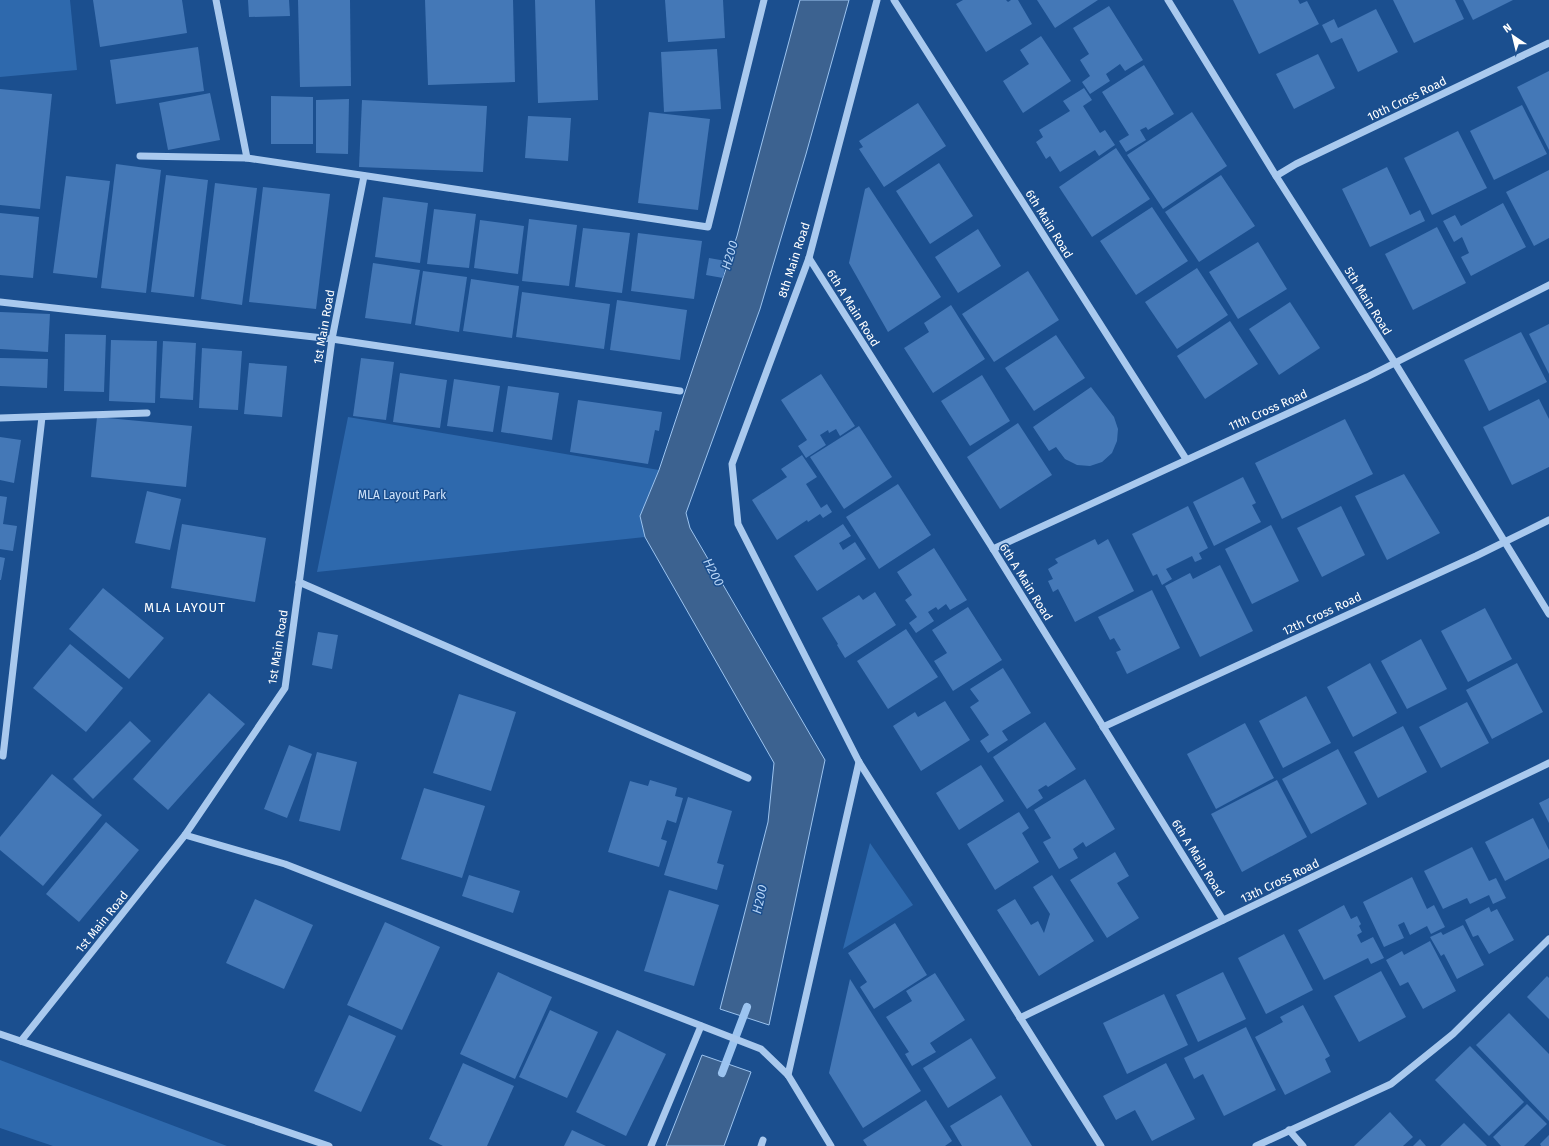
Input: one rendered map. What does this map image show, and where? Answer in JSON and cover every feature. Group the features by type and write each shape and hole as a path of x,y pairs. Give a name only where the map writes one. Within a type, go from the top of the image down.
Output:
{"street":[{"path":"216,0 247,158"},
{"path":"140,156 247,158 708,227 764,0"},
{"name":"8th Main Road","path":"859,762 738,524 732,464 809,258 877,0"},
{"name":"6th Main Road","path":"894,0 1186,459"},
{"name":"5th Main Road","path":"1168,0 1549,614"},
{"name":"10th Cross Road","path":"1276,176 1296,164 1549,43"},
{"name":"1st Main Road","path":"21,1040 185,835 285,688 332,339 364,176"},
{"name":"6th A Main Road","path":"809,258 993,549 1223,920"},
{"name":"11th Cross Road","path":"993,549 1395,364 1549,285"},
{"path":"0,302 332,339 680,391"},
{"path":"0,418 147,413"},
{"path":"3,756 42,417"},
{"name":"12th Cross Road","path":"1103,727 1505,542 1549,520"},
{"path":"299,582 748,778"},
{"path":"859,762 1101,1146"},
{"path":"788,1075 859,762"},
{"name":"13th Cross Road","path":"1020,1018 1549,763"},
{"path":"185,835 285,864 761,1049 788,1075 831,1146"},
{"path":"1256,1146 1391,1084 1453,1034 1549,939"},
{"path":"652,1146 701,1026"},
{"path":"0,1034 329,1146"},
{"path":"1289,1130 1303,1146"}],"green space":[{"path":"0,0 70,0 77,70 0,77"},
{"name":"MLA Layout Park","path":"348,417 659,470 640,516 645,537 317,572"},
{"path":"870,843 913,905 843,949"},
{"path":"0,1060 227,1146 53,1146 0,1128"}],"water":[{"path":"800,0 849,0 806,154 760,309 686,513 690,528 825,760 769,1025 720,1009 768,822 774,763 645,537 640,516 659,470 737,236"},
{"path":"702,1055 751,1072 724,1146 666,1146"}],"building":[{"path":"93,0 182,0 187,33 100,47"},
{"path":"248,0 289,0 290,16 249,17"},
{"path":"298,0 350,0 351,86 300,87"},
{"path":"425,0 513,0 515,82 428,85"},
{"path":"535,0 595,0 598,100 538,103"},
{"path":"665,0 723,0 725,38 668,42"},
{"path":"963,0 1006,0 1008,2 1011,0 1018,0 1032,24 986,52 956,4"},
{"path":"1037,0 1098,0 1055,28"},
{"path":"1233,0 1298,0 1300,4 1307,1 1319,24 1259,54"},
{"path":"1393,0 1455,0 1464,19 1414,43"},
{"path":"1463,0 1513,0 1473,20"},
{"path":"1109,6 1143,60 1125,71 1120,64 1106,74 1110,81 1090,94 1082,82 1090,76 1080,60 1089,54 1073,28"},
{"path":"1376,9 1398,52 1358,72 1342,38 1331,43 1322,25 1334,19 1338,28"},
{"path":"1041,36 1071,81 1023,113 1003,81 1029,64 1020,50"},
{"path":"198,47 204,91 116,104 110,60"},
{"path":"717,49 721,109 664,112 661,52"},
{"path":"1318,54 1335,88 1294,109 1276,74"},
{"path":"1144,65 1174,114 1148,130 1146,127 1140,130 1146,140 1126,152 1119,141 1129,135 1102,92"},
{"path":"1549,71 1549,150 1517,87"},
{"path":"1084,88 1092,100 1083,106 1100,133 1105,130 1115,145 1099,156 1095,150 1060,172 1050,156 1046,159 1036,142 1043,137 1039,130 1070,111 1063,101"},
{"path":"0,89 52,94 40,209 0,205"},
{"path":"210,93 220,140 168,150 159,103"},
{"path":"271,96 313,97 313,144 271,144"},
{"path":"349,99 348,154 316,153 316,100"},
{"path":"362,100 487,106 483,172 359,167"},
{"path":"918,103 946,146 884,187 859,149 863,147 859,141"},
{"path":"1522,105 1547,154 1494,180 1470,131"},
{"path":"649,112 710,119 698,210 638,203"},
{"path":"1192,112 1227,166 1163,209 1127,155"},
{"path":"528,116 571,118 568,161 525,158"},
{"path":"1458,131 1487,188 1432,215 1404,158"},
{"path":"1116,148 1150,199 1092,237 1059,187"},
{"path":"939,163 973,216 930,244 896,191"},
{"path":"116,164 161,170 146,293 101,288"},
{"path":"1387,167 1410,215 1420,210 1425,221 1370,247 1342,189"},
{"path":"1549,170 1549,238 1534,246 1506,192"},
{"path":"166,175 208,180 194,297 151,292"},
{"path":"1221,175 1255,226 1199,262 1165,212"},
{"path":"66,176 110,181 97,278 53,273"},
{"path":"215,183 257,188 242,305 201,299"},
{"path":"263,187 330,194 316,309 249,302"},
{"path":"869,187 941,297 888,332 849,263 865,189"},
{"path":"383,197 428,203 420,263 375,257"},
{"path":"1503,203 1526,247 1471,276 1461,257 1469,253 1462,237 1454,242 1443,221 1455,215 1461,226"},
{"path":"1152,207 1188,261 1136,295 1100,241"},
{"path":"434,209 476,214 469,268 427,264"},
{"path":"0,213 39,217 33,278 0,275"},
{"path":"529,219 577,225 569,286 522,281"},
{"path":"480,220 524,226 518,274 474,268"},
{"path":"1437,227 1466,283 1413,310 1385,254"},
{"path":"583,228 630,233 622,293 575,287"},
{"path":"978,229 1001,266 958,293 935,257"},
{"path":"638,233 702,241 694,299 631,291"},
{"path":"1258,242 1287,289 1238,319 1209,272"},
{"path":"709,258 726,261 723,278 706,275"},
{"path":"373,263 420,270 411,324 365,318"},
{"path":"1197,268 1228,315 1177,349 1145,302"},
{"path":"423,271 467,277 459,332 415,325"},
{"path":"1028,271 1059,320 994,362 962,314"},
{"path":"471,279 519,286 512,338 463,331"},
{"path":"522,292 610,304 604,349 516,337"},
{"path":"617,300 687,310 680,360 610,350"},
{"path":"1290,302 1320,348 1279,375 1249,329"},
{"path":"951,305 985,359 933,393 904,348 929,332 924,323"},
{"path":"0,312 50,314 48,352 0,349"},
{"path":"1230,321 1258,364 1205,399 1177,356"},
{"path":"1549,324 1549,374 1529,334"},
{"path":"1521,332 1547,382 1489,411 1464,360"},
{"path":"65,334 106,335 104,392 64,391"},
{"path":"1056,335 1085,378 1034,411 1005,368"},
{"path":"111,340 157,341 155,403 109,401"},
{"path":"163,341 196,343 193,400 160,398"},
{"path":"202,348 242,351 238,410 199,408"},
{"path":"0,358 48,359 47,388 0,386"},
{"path":"361,358 394,362 386,420 353,416"},
{"path":"249,363 287,366 282,417 244,414"},
{"path":"400,373 447,380 440,428 393,422"},
{"path":"821,374 855,426 840,436 836,429 829,433 828,430 820,435 826,445 806,458 798,446 807,440 781,400"},
{"path":"982,375 1010,421 970,446 941,401"},
{"path":"454,379 500,386 493,432 447,426"},
{"path":"508,386 559,393 552,440 501,432"},
{"path":"1091,387 1114,417 1118,429 1117,441 1112,453 1102,462 1090,466 1077,465 1065,459 1056,447 1049,451 1033,427"},
{"path":"1539,399 1549,419 1549,467 1512,485 1483,427"},
{"path":"578,400 662,412 659,431 655,430 648,464 570,452"},
{"path":"97,417 192,426 186,487 91,477"},
{"path":"1345,419 1373,474 1282,519 1255,463"},
{"path":"1018,423 1052,475 1000,509 967,457"},
{"path":"859,426 892,477 844,509 810,457"},
{"path":"0,437 21,440 14,483 0,480"},
{"path":"802,455 817,477 806,484 821,508 827,504 832,512 823,518 820,514 808,522 807,520 777,540 752,500 787,477 781,469"},
{"path":"1404,474 1440,533 1387,560 1355,496"},
{"path":"1243,477 1256,503 1252,505 1261,522 1214,546 1193,502"},
{"path":"898,484 931,535 879,569 846,517"},
{"path":"147,491 181,499 170,550 135,543"},
{"path":"0,496 7,497 3,524 17,526 13,551 0,549"},
{"path":"1188,506 1208,548 1199,553 1202,559 1195,562 1192,556 1166,569 1172,579 1162,585 1157,574 1153,576 1132,534"},
{"path":"1341,506 1365,555 1322,577 1297,528"},
{"path":"182,524 266,538 255,602 171,588"},
{"path":"843,524 851,536 839,543 843,550 855,542 866,559 817,591 794,556"},
{"path":"1271,525 1299,581 1252,604 1225,549"},
{"path":"1095,539 1098,545 1108,539 1134,591 1075,622 1058,589 1053,592 1048,581 1053,579 1048,569 1058,563 1055,559"},
{"path":"934,548 967,600 950,610 946,604 938,610 936,607 928,612 934,621 916,633 909,623 917,617 905,600 912,595 897,572"},
{"path":"0,557 5,558 1,580 0,580"},
{"path":"1220,565 1253,631 1200,657 1165,586 1190,573 1193,579"},
{"path":"103,588 164,638 129,679 69,629"},
{"path":"1152,590 1180,648 1127,674 1116,652 1121,650 1114,638 1110,640 1098,617"},
{"path":"875,592 896,625 845,658 822,618 859,595 863,600"},
{"path":"968,607 1002,660 953,691 934,661 947,653 932,630"},
{"path":"1485,608 1512,659 1468,682 1441,631"},
{"path":"906,629 938,677 888,709 857,661"},
{"path":"318,632 338,635 332,669 312,665"},
{"path":"1421,639 1447,689 1407,709 1381,661"},
{"path":"70,644 123,688 86,732 33,688"},
{"path":"1370,663 1397,713 1353,737 1327,687"},
{"path":"1517,663 1543,712 1492,739 1466,690"},
{"path":"1003,668 1031,713 1002,731 1008,740 988,753 980,741 989,735 970,707 979,701 970,689"},
{"path":"209,693 245,724 168,810 133,779"},
{"path":"459,694 516,712 491,791 433,773"},
{"path":"1306,696 1331,743 1283,768 1259,721"},
{"path":"945,701 970,740 921,771 893,726 915,712 918,717"},
{"path":"1467,702 1489,743 1441,768 1419,727"},
{"path":"130,721 151,741 93,799 73,779"},
{"path":"1045,722 1076,769 1048,787 1046,785 1038,790 1043,798 1027,809 993,757"},
{"path":"1245,723 1274,778 1216,809 1187,754"},
{"path":"1403,726 1427,772 1378,798 1354,752"},
{"path":"289,745 312,754 287,818 264,809"},
{"path":"1338,749 1367,804 1311,834 1282,779"},
{"path":"317,752 357,762 340,831 299,821"},
{"path":"981,765 1004,801 959,830 936,793"},
{"path":"52,774 102,815 43,886 0,850 0,837"},
{"path":"1085,779 1115,829 1086,847 1083,842 1073,849 1078,858 1059,869 1043,842 1051,838 1034,810"},
{"path":"650,780 677,788 675,796 683,798 676,823 667,820 661,839 667,841 659,867 608,852 630,781 648,786"},
{"path":"1277,780 1307,837 1242,872 1211,814"},
{"path":"424,788 485,806 462,878 401,859"},
{"path":"688,797 732,811 717,863 724,865 717,890 664,875"},
{"path":"1549,798 1549,823 1539,803"},
{"path":"1019,812 1029,828 1022,833 1039,862 995,890 967,844"},
{"path":"1533,818 1549,850 1549,858 1505,881 1485,842"},
{"path":"106,822 139,850 79,922 46,894"},
{"path":"1472,847 1489,881 1496,878 1506,898 1493,904 1489,895 1470,904 1467,898 1443,909 1424,871"},
{"path":"1115,852 1129,876 1117,883 1139,918 1107,938 1070,880"},
{"path":"469,875 520,891 513,913 462,896"},
{"path":"1052,875 1094,941 1039,976 997,910 1015,899 1031,925 1038,921 1044,933 1050,914 1033,887"},
{"path":"1412,877 1427,909 1434,905 1445,927 1431,934 1427,926 1410,935 1404,922 1398,925 1404,938 1384,947 1363,902"},
{"path":"669,890 719,905 694,986 644,971"},
{"path":"255,899 313,925 284,989 226,963"},
{"path":"1344,905 1351,919 1357,916 1361,924 1359,926 1362,932 1357,935 1361,943 1373,937 1384,958 1371,964 1368,958 1324,980 1298,930"},
{"path":"1489,907 1491,912 1497,909 1514,940 1489,954 1478,935 1473,937 1465,920"},
{"path":"385,922 440,947 402,1030 347,1005"},
{"path":"895,923 927,975 874,1009 860,987 867,982 848,953"},
{"path":"1463,925 1484,965 1457,979 1444,954 1441,956 1430,937 1441,932 1443,935"},
{"path":"1284,934 1313,990 1266,1014 1238,958"},
{"path":"1430,941 1456,991 1423,1009 1408,982 1400,986 1386,960 1402,951 1404,955"},
{"path":"1381,971 1406,1017 1359,1042 1334,996"},
{"path":"498,972 552,997 515,1079 460,1054"},
{"path":"1223,972 1246,1019 1198,1042 1176,995"},
{"path":"935,973 965,1020 930,1043 936,1052 912,1066 905,1054 909,1052 886,1017 912,1001 906,991"},
{"path":"1547,976 1549,978 1549,1019 1527,997"},
{"path":"850,979 921,1091 863,1128 829,1073"},
{"path":"1164,994 1188,1045 1127,1074 1103,1023"},
{"path":"1303,1005 1330,1056 1325,1059 1331,1072 1285,1095 1255,1037 1283,1022 1280,1017"},
{"path":"550,1010 598,1032 567,1098 519,1077"},
{"path":"1509,1013 1549,1054 1549,1121 1476,1045"},
{"path":"349,1015 396,1036 361,1112 314,1091"},
{"path":"1246,1027 1276,1090 1224,1116 1203,1074 1194,1079 1184,1058"},
{"path":"617,1030 666,1054 626,1136 576,1112"},
{"path":"971,1038 996,1078 948,1108 923,1068"},
{"path":"1470,1046 1524,1102 1489,1136 1435,1080"},
{"path":"463,1063 514,1086 487,1146 443,1146 429,1139"},
{"path":"1166,1063 1195,1119 1152,1141 1135,1110 1116,1120 1103,1096"},
{"path":"1001,1095 1032,1146 962,1146 950,1126"},
{"path":"926,1100 952,1141 945,1146 867,1146 863,1140"},
{"path":"1527,1104 1547,1124 1524,1146 1501,1146 1493,1137"},
{"path":"1390,1112 1413,1137 1403,1146 1354,1146"},
{"path":"1464,1123 1487,1146 1440,1146"},
{"path":"572,1130 606,1146 564,1146"},
{"path":"1549,1135 1549,1146 1541,1146 1540,1144"},
{"path":"1420,1139 1426,1146 1413,1146"}],"waterway":[{"name":"H200","path":"722,1073 747,1007"}],"district":[{"name":"MLA LAYOUT","path":"185,607"}]}
